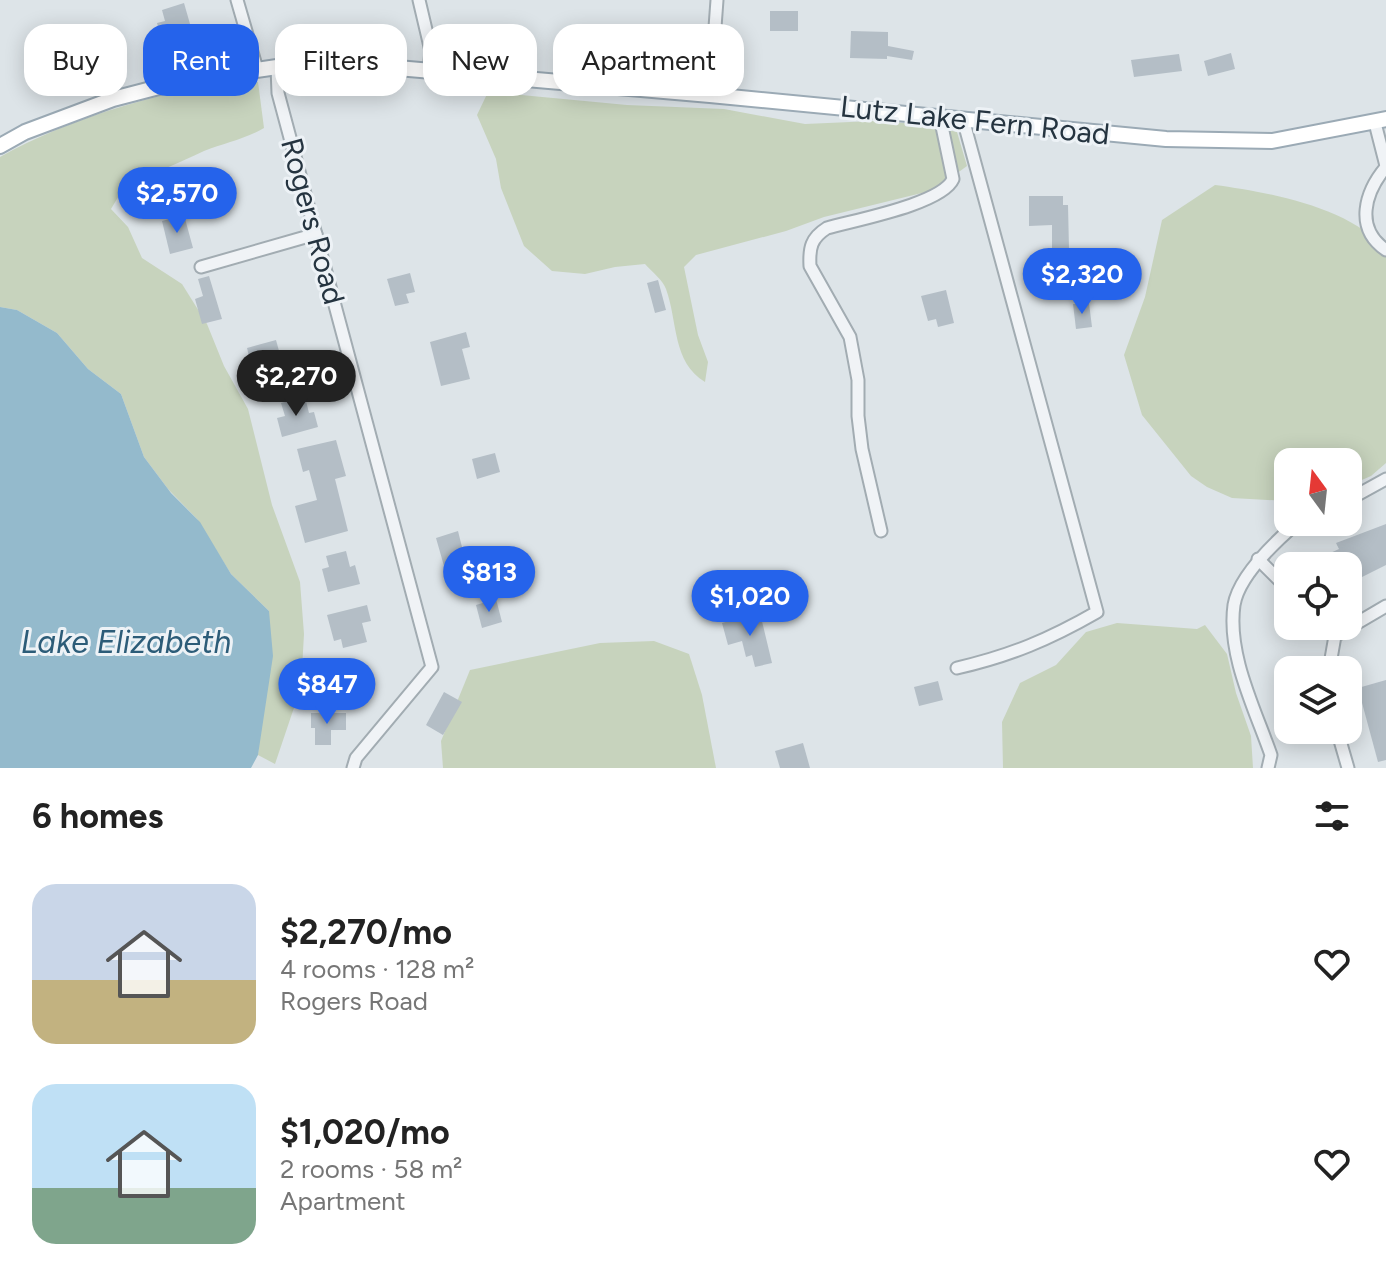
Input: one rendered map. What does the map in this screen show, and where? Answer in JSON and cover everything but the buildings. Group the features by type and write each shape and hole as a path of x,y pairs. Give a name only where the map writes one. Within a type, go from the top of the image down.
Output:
{"main road":[{"name":"Lutz Lake Fern Road","path":"0,146 38,126 143,91"},
{"name":"Lutz Lake Fern Road","path":"720,96 1219,141 1272,141 1381,121"}],"street":[{"path":"237,0 244,24"},
{"path":"419,0 425,24"},
{"path":"715,24 717,0"},
{"name":"Rogers Road","path":"279,96 432,667 356,758 353,768"},
{"path":"881,531 862,449 858,380 850,337 810,266 809,253 817,234 827,228 932,197 949,188 953,179 940,117"},
{"path":"957,668 995,660 1048,640 1097,612 963,119"},
{"path":"1381,121 1386,166 1367,197 1365,210 1366,225 1376,243 1386,250"},
{"path":"201,267 316,234"},
{"path":"1362,492 1386,479"},
{"path":"1268,768 1271,755 1236,656 1234,603 1258,559 1283,536"},
{"path":"1258,559 1274,575"},
{"path":"1362,620 1386,606"},
{"path":"1341,744 1348,768"}],"green space":[{"path":"259,90 264,128 127,182 111,209 128,227 142,258 182,284 207,324 224,366 248,409 272,505 300,582 304,634 301,687 275,764 258,755 269,611 231,574 197,519 168,489 144,457 121,394 88,369 57,333 17,310 0,307 0,157 58,129 159,96 259,96"},
{"path":"486,96 531,96 627,105 724,109 805,124 873,121 921,124 957,132 967,166 934,190 824,217 786,231 696,255 684,267 698,335 708,362 705,382 687,364 681,352 666,289 645,264 585,274 552,271 524,246 501,188 496,159 477,115"},
{"path":"1215,185 1283,197 1331,213 1371,236 1386,251 1386,463 1362,480 1362,448 1274,448 1274,500 1232,498 1191,476 1142,415 1124,355 1145,297 1162,220"},
{"path":"1117,623 1197,629 1205,625 1227,654 1251,736 1253,768 1003,768 1002,722 1020,683 1056,665 1086,632"},
{"path":"654,641 689,654 702,695 716,768 443,768 441,741 470,670 600,643"}],"water":[{"name":"Lake Elizabeth","path":"0,307 17,310 57,333 88,369 121,394 144,457 171,493 200,522 231,574 269,611 273,656 258,755 251,768 0,768"}]}
